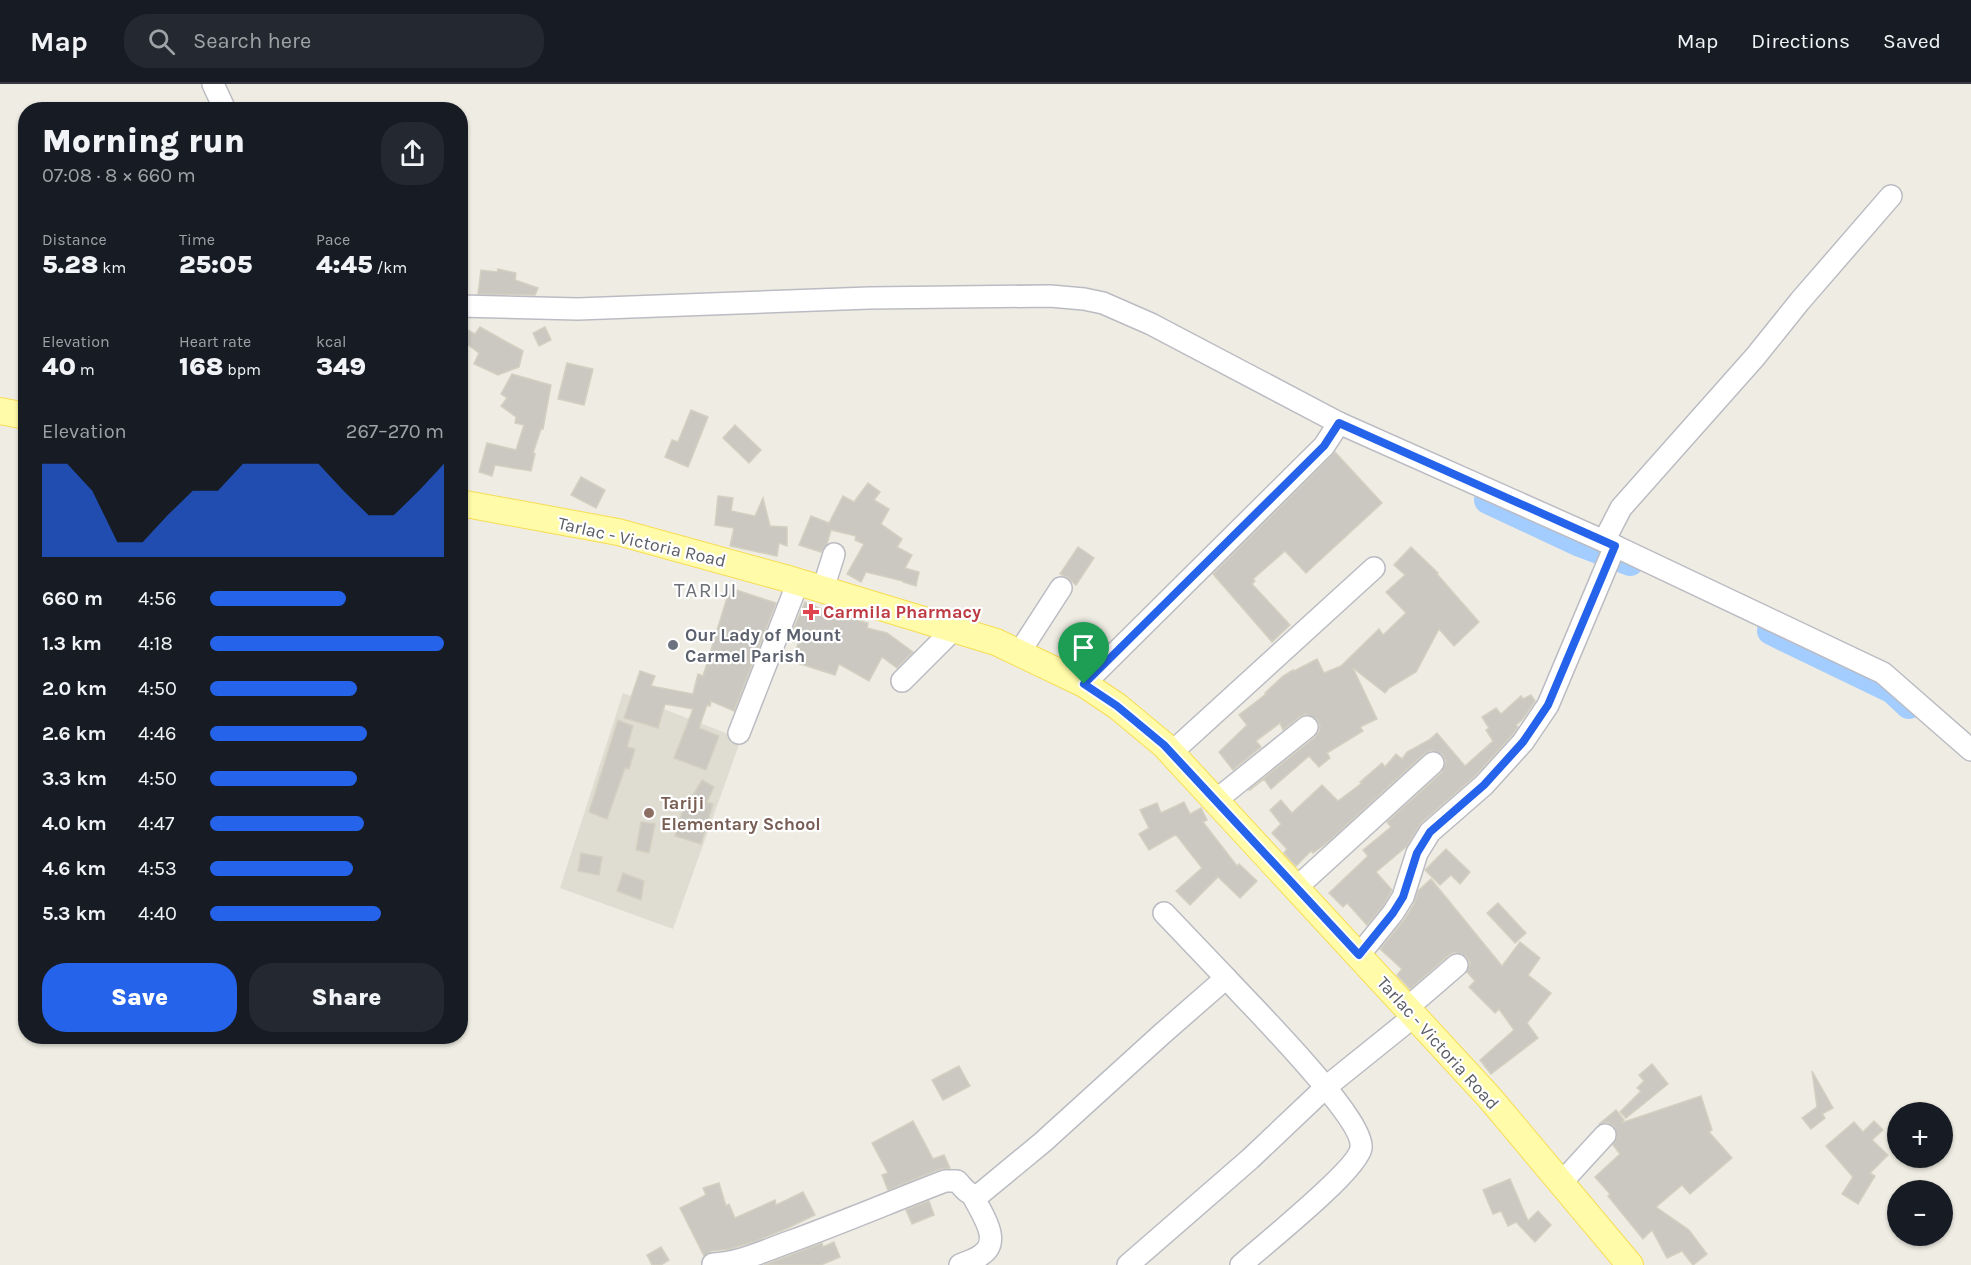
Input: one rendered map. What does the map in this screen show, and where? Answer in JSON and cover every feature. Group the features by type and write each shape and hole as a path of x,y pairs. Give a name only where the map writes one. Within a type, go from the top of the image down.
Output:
{"main road":[{"path":"0,411 18,414"},
{"name":"Tarlac - Victoria Road","path":"468,505 618,532 798,582 996,642 1084,684 1117,706 1171,753 1489,1097 1630,1265"}],"street":[{"path":"213,84 221,102"},
{"path":"1359,955 1403,897 1417,853 1430,832 1484,785 1523,742 1548,705 1610,551 1621,508 1755,357 1891,196"},
{"path":"468,306 578,309 869,298 1050,296 1103,303 1151,324 1338,424 1610,551 1883,673 1971,750"},
{"path":"1084,684 1324,446 1338,424"},
{"path":"822,589 834,554"},
{"path":"1171,753 1374,568"},
{"path":"739,734 798,582"},
{"path":"1019,653 1061,588"},
{"path":"902,681 954,629"},
{"path":"1215,801 1307,727"},
{"path":"1296,888 1433,763"},
{"path":"1164,913 1326,1087 1355,1127 1360,1138 1361,1149 1356,1160 1335,1182 1241,1265"},
{"path":"1128,1265 1250,1159 1409,1013 1457,965"},
{"path":"974,1196 988,1190 1226,978"},
{"path":"1561,1183 1605,1135"},
{"path":"713,1264 744,1258 819,1231 945,1180 957,1180 969,1194 974,1196 992,1235 991,1243 983,1255 960,1265"}],"shaded area":[{"name":"Tariji Elementary School","path":"623,693 741,739 673,929 560,888"}],"building":[{"path":"498,269 516,273 515,280 538,288 535,295 478,294 481,270 497,272"},
{"path":"480,327 523,351 519,367 498,375 474,364 479,353 468,345 468,330 475,334"},
{"path":"545,327 551,340 539,346 533,333"},
{"path":"567,363 593,369 584,405 558,399"},
{"path":"512,374 551,385 543,429 541,429 533,453 535,454 531,471 495,465 492,476 479,472 487,443 516,450 524,425 515,423 516,417 501,406 507,398 501,394"},
{"path":"691,410 708,417 688,467 665,457 672,440 678,442"},
{"path":"735,425 761,450 749,463 723,438"},
{"path":"1335,452 1382,503 1306,573 1285,551 1253,579 1255,581 1252,584 1290,625 1272,642 1213,574"},
{"path":"581,477 605,490 596,508 571,495"},
{"path":"868,483 880,492 874,500 889,509 881,524 902,539 897,547 912,555 905,568 919,572 916,586 866,572 861,582 847,574 864,544 855,540 856,536 831,530 827,544 821,552 799,545 811,516 829,523 843,496 854,502"},
{"path":"718,496 733,498 731,511 755,516 763,498 770,526 787,527 787,546 779,543 777,556 730,546 734,528 715,525"},
{"path":"1078,547 1094,558 1076,585 1060,574"},
{"path":"1411,547 1438,573 1479,622 1454,646 1439,629 1416,672 1389,688 1385,693 1353,668 1377,719 1360,727 1363,731 1327,753 1330,758 1319,767 1309,756 1271,789 1264,779 1249,790 1315,737 1320,726 1317,719 1306,714 1283,730 1280,723 1256,741 1261,747 1233,770 1219,752 1247,725 1239,715 1293,670 1317,659 1324,673 1341,666 1379,629 1383,635 1406,613 1386,592 1405,575 1394,565"},
{"path":"730,588 776,603 734,711 711,701 710,706 707,705 699,728 719,736 706,770 674,758 693,709 665,704 658,728 624,718 640,671 655,676 651,686 693,694 698,674 703,676"},
{"path":"805,602 843,619 844,616 868,623 867,628 887,633 913,652 897,668 882,657 869,681 839,664 835,675 791,661 802,634 793,630"},
{"path":"1531,695 1535,701 1516,725 1518,727 1513,734 1475,776 1421,823 1407,846 1376,872 1392,890 1383,906 1367,925 1347,903 1343,907 1329,893 1368,856 1363,850 1391,827 1387,822 1442,772 1446,761 1442,754 1431,750 1424,754 1328,842 1313,853 1311,851 1296,866 1284,853 1287,849 1272,833 1281,824 1270,810 1281,800 1292,813 1322,785 1338,801 1362,783 1360,782 1382,763 1385,767 1396,754 1402,759 1407,752 1437,733 1465,766 1493,741 1482,717 1496,708 1501,714 1521,696 1523,699"},
{"path":"618,720 633,726 627,747 635,749 629,769 625,768 607,819 589,812"},
{"path":"702,780 714,787 707,802 713,804 701,844 675,836 687,796 692,797"},
{"path":"1184,802 1190,814 1201,808 1207,820 1203,822 1237,866 1239,864 1257,881 1240,898 1218,877 1190,905 1176,891 1202,868 1177,836 1149,850 1139,834 1149,828 1140,810 1157,803 1161,813"},
{"path":"641,822 655,824 649,853 636,850"},
{"path":"1446,849 1470,872 1460,884 1451,875 1440,885 1425,870"},
{"path":"581,853 602,857 599,875 578,871"},
{"path":"623,873 644,881 641,900 617,891"},
{"path":"1431,879 1502,966 1520,942 1540,958 1528,975 1551,993 1527,1023 1538,1038 1491,1074 1480,1060 1514,1030 1499,1009 1495,1013 1469,987 1475,981 1467,972 1470,963 1466,956 1455,952 1449,955 1410,989 1397,975 1402,969 1380,949 1404,920 1414,904 1418,891"},
{"path":"1498,903 1526,933 1515,943 1487,913"},
{"path":"1652,1064 1668,1084 1626,1118 1620,1112 1641,1091 1637,1088 1644,1081 1639,1075"},
{"path":"959,1066 970,1086 943,1100 932,1080"},
{"path":"1812,1071 1833,1108 1822,1114 1825,1118 1811,1129 1802,1118 1817,1107"},
{"path":"1701,1096 1712,1130 1709,1132 1732,1158 1690,1194 1682,1185 1656,1207 1689,1230 1707,1254 1693,1265 1682,1251 1667,1258 1652,1230 1643,1239 1595,1177 1620,1154 1613,1145 1617,1137 1614,1126 1607,1122 1599,1124 1616,1110 1624,1120 1621,1123"},
{"path":"913,1121 933,1159 944,1155 950,1168 940,1169 888,1190 882,1175 888,1173 872,1143"},
{"path":"1874,1121 1883,1130 1872,1140 1887,1156 1870,1173 1875,1176 1858,1204 1842,1194 1853,1177 1826,1146 1854,1122 1863,1132"},
{"path":"1510,1179 1528,1221 1538,1211 1551,1225 1535,1242 1516,1222 1508,1226 1501,1211 1493,1214 1483,1190"},
{"path":"719,1183 726,1206 729,1204 735,1218 775,1200 776,1205 803,1192 815,1215 756,1241 730,1249 711,1251 704,1256 680,1208 706,1195 703,1188"},
{"path":"929,1201 934,1215 912,1224 906,1210"},
{"path":"834,1242 840,1257 821,1265 764,1265 822,1243 823,1247"},
{"path":"661,1247 669,1260 661,1265 652,1265 647,1255"}],"waterway":[{"path":"1488,500 1580,543 1630,562"},
{"path":"1771,631 1893,690 1909,705"}],"place":[{"name":"Carmila Pharmacy","path":"811,612"},
{"name":"Our Lady of Mount Carmel Parish","path":"673,645"},
{"name":"Tariji Elementary School","path":"649,813"}],"district":[{"name":"TARIJI","path":"706,590"}],"route":[{"path":"1339,423 1615,546 1548,705 1523,742 1484,785 1430,832 1417,853 1403,897 1359,955 1164,745 1117,706 1084,684 1324,446 1339,423"}]}
